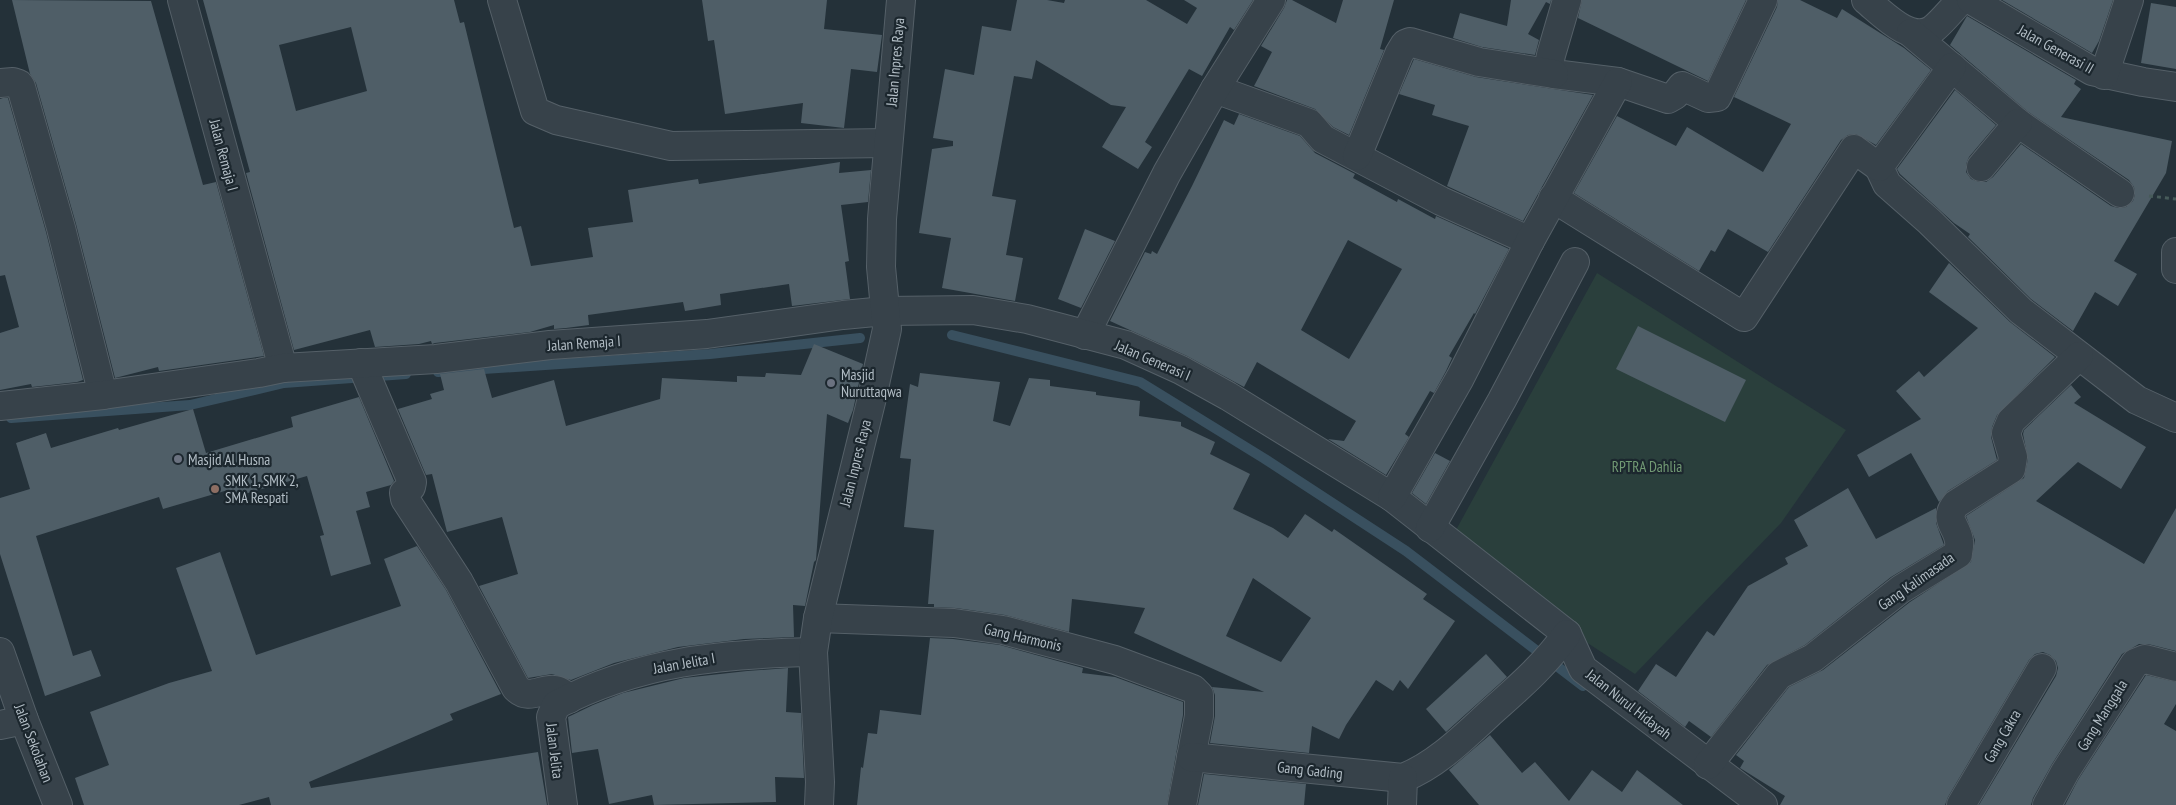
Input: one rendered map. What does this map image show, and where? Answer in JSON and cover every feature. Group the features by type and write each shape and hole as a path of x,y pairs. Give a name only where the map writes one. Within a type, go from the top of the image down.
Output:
{"street":[{"name":"Jalan Remaja I","path":"182,0 283,368"},
{"path":"502,0 535,111 556,120 671,146 888,143"},
{"name":"Jalan Inpres Raya","path":"819,805 820,782 813,652 818,618 879,365 871,317 880,267 888,143 901,0"},
{"path":"1085,335 1167,173 1215,89 1271,0"},
{"path":"1554,74 1549,65 1567,0"},
{"path":"1357,156 1399,54 1405,44 1410,42 1480,62 1618,82 1668,99 1675,95 1682,86 1708,98 1717,98 1763,0"},
{"path":"1866,0 1892,21 1911,33 2018,122 2120,194"},
{"path":"1911,33 1922,33 1932,30 1960,0"},
{"name":"Jalan Generasi II","path":"1971,0 2092,70 2104,75 2176,88"},
{"path":"2104,75 2128,0"},
{"path":"1879,167 1952,67"},
{"path":"0,83 13,82 19,84 21,88 61,228 103,395"},
{"path":"1392,497 1460,378 1530,241 1618,82"},
{"path":"1215,89 1309,123 1323,139 1441,200 1530,241"},
{"path":"1981,167 2018,122"},
{"path":"1553,198 1744,317 1854,149 1879,167 1887,184 1929,221 2021,311 2138,400 2176,418"},
{"path":"2176,252 2176,269"},
{"path":"1430,528 1502,400 1574,262"},
{"name":"Jalan Generasi I","path":"871,317 973,310 1027,319 1126,345 1182,370 1392,497"},
{"name":"Jalan Remaja I","path":"0,406 103,395 283,368 365,372 436,359 550,345 707,334 871,317"},
{"name":"Gang Kalimasada","path":"1708,765 1779,675 1813,658 1901,589 1958,554 1960,542 1951,520 1950,511 1956,504 2011,469 2013,457 2006,433 2011,420 2079,356"},
{"path":"365,372 412,482 411,488 404,493 405,500 459,582 516,688 519,691 532,695 554,690 561,692 565,700"},
{"name":"Jalan Nurul Hidayah","path":"1392,497 1430,528 1555,651 1583,669 1763,805"},
{"name":"Gang Harmonis","path":"818,618 954,624 1003,630 1115,660 1193,689 1199,695 1199,716 1182,805"},
{"path":"1402,805 1403,778 1427,766 1470,732 1555,651"},
{"name":"Jalan Sekolahan","path":"0,652 12,723 58,805"},
{"name":"Jalan Jelita I","path":"565,700 612,680 654,667 708,657 813,652"},
{"name":"Gang Manggala","path":"2047,805 2135,663 2141,660 2151,660 2176,667"},
{"name":"Gang Cakra","path":"1961,805 2042,668"},
{"name":"Jalan Jelita","path":"562,805 550,717 556,705 565,700"},
{"name":"Gang Gading","path":"1191,757 1403,778"}],"green space":[{"name":"RPTRA Dahlia","path":"1597,273 1846,430 1781,523 1635,674 1445,550"}],"building":[{"path":"12,0 151,1 203,185 216,182 264,356 159,371 158,367 115,378 76,224 36,83 30,74"},
{"path":"203,0 454,0 460,23 464,22 514,228 521,226 531,266 593,257 588,228 633,222 628,190 698,179 699,184 840,162 839,173 871,170 868,202 841,205 849,261 845,262 850,299 792,306 789,284 720,294 721,305 685,311 683,302 588,315 589,325 554,329 554,325 530,332 432,344 431,341 419,344 375,347 370,330 294,350 246,173 250,172","holes":["351,27 367,91 296,111 279,45"]},
{"path":"702,0 827,0 824,29 882,35 877,72 851,69 844,128 801,123 803,103 725,114 714,40 708,41"},
{"path":"1017,0 1047,0 1064,3 1065,0 1146,0 1187,24 1197,8 1184,0 1253,0 1234,30 1230,27 1202,76 1189,69 1145,142 1152,147 1138,169 1102,147 1126,107 1111,105 1036,60 1032,79 1014,76 992,196 1016,200 1006,255 1023,258 1015,301 942,288 951,238 919,233 932,149 953,146 953,141 933,138 945,69 974,75 982,26 1011,31"},
{"path":"1287,0 1292,0 1336,23 1343,0 1394,0 1380,49 1384,50 1349,135 1333,127 1315,109 1254,86 1272,52 1261,46"},
{"path":"1511,0 1551,0 1550,4 1546,2 1528,34 1539,40 1535,55 1482,47 1453,38 1460,13 1507,26"},
{"path":"1582,0 1746,0 1708,81 1578,18"},
{"path":"1778,0 1800,0 1837,18 1842,9 1904,48 1931,70 1876,145 1856,134 1848,135 1841,140 1768,252 1728,229 1715,252 1711,250 1699,271 1574,193 1617,116 1676,146 1687,127 1763,172 1791,124 1734,97 1777,7"},
{"path":"2002,0 2113,0 2099,41 2092,53"},
{"path":"2151,3 2176,7 2176,69 2141,63"},
{"path":"1967,16 2076,80 2074,84 2081,89 2061,117 2172,141 2166,173 2114,261 2137,274 2118,306 2095,292 2073,331 2031,299 1968,237 1970,234 1954,223 1900,174 1897,169 1955,90 1996,125 1969,157 1966,164 1966,172 1971,179 1986,182 1993,177 2021,144 2111,206 2118,208 2126,207 2133,201 2135,195 2134,187 2129,180 2027,111 1950,45"},
{"path":"1414,59 1476,77 1593,95 1523,221 1447,186 1469,126 1432,115 1435,105 1399,94"},
{"path":"8,98 46,232 83,380 77,382 32,387 31,384 0,390 0,333 19,327 5,275 0,276 0,99"},
{"path":"1239,114 1300,136 1315,153 1355,174 1353,178 1397,202 1398,199 1435,219 1436,216 1509,249 1475,314 1449,356 1452,358 1446,371 1434,393 1430,391 1405,434 1409,437 1386,475 1328,439 1344,441 1356,421 1257,362 1244,387 1187,356 1110,321 1145,252 1151,254 1152,251 1157,254 1224,120 1234,125","holes":["1348,240 1402,269 1349,359 1301,330"]},
{"path":"1085,229 1115,241 1081,308 1058,299"},
{"path":"1949,263 2010,322 2055,357 1997,415 1992,427 1991,437 1997,460 1948,491 1939,502 1911,453 1869,477 1857,455 1921,419 1896,391 1919,371 1924,377 1978,328 1929,292"},
{"path":"1638,326 1746,380 1725,422 1616,369"},
{"path":"814,344 863,364 853,410 848,423 827,414 816,560 805,606 793,605 794,637 744,639 678,647 614,663 571,680 552,674 528,678 479,586 518,574 502,517 447,532 432,474 426,475 398,409 432,399 430,394 444,390 440,374 484,369 492,398 554,380 566,426 660,399 662,378 737,382 737,376 765,377 766,373 801,375"},
{"path":"920,373 1000,382 993,421 1010,426 1029,378 1050,380 1050,386 1096,392 1096,395 1140,401 1139,416 1181,422 1181,426 1215,442 1210,454 1250,474 1233,509 1273,528 1288,538 1305,514 1332,532 1334,529 1427,594 1423,599 1455,621 1408,689 1400,680 1393,691 1376,680 1346,725 1339,739 1312,726 1309,753 1210,743 1215,716 1215,695 1212,687 1264,692 1134,633 1145,608 1072,599 1069,632 1005,615 934,607 934,604 928,604 934,530 904,527 911,459 900,458 910,384 918,387","holes":["1253,578 1311,618 1281,662 1226,636"]},
{"path":"2071,385 2081,397 2074,403 2146,447 2121,489 2078,462 2036,501 2144,564 2176,508 2176,651 2148,644 2139,644 2122,654 2052,764 2031,805 1979,805 2056,676 2058,668 2056,661 2050,655 2043,652 2035,654 2029,660 1945,805 1780,805 1785,796 1740,768 1744,761 1736,755 1789,687 1823,670 1910,602 1971,562 1975,540 1966,516 2024,478 2028,459 2023,434 2024,430"},
{"path":"359,397 394,481 391,485 366,492 370,507 356,511 371,564 331,576 320,536 324,535 307,476 231,498 228,490 163,509 159,497 36,536 73,656 91,650 101,676 45,696 0,554 0,498 30,489 16,443 46,433 51,448 118,428 119,430 193,409 206,453 293,427 291,417"},
{"path":"1435,453 1450,461 1426,504 1412,493"},
{"path":"1848,488 1876,539 1936,508 1936,523 1944,545 1891,577 1805,645 1767,665 1711,737 1689,721 1685,727 1638,691 1656,664 1676,677 1707,631 1714,636 1748,586 1788,564 1785,558 1808,546 1794,520"},
{"path":"417,546 446,590 501,694 450,714 453,720 309,782 311,788 538,752 547,805 271,805 269,797 239,805 84,805 75,778 109,765 90,712 169,683 212,671 176,568 220,552 256,655 401,606 384,559"},
{"path":"930,638 1000,645 1083,668 1082,673 1115,677 1183,702 1183,715 1167,805 857,805 861,767 863,768 868,733 877,734 880,710 921,715"},
{"path":"1486,654 1507,677 1446,732 1426,709"},
{"path":"788,668 786,712 801,713 804,778 775,777 776,802 654,805 652,795 609,804 598,749 572,753 568,717 623,693 684,678"},
{"path":"2146,675 2176,682 2176,704 2164,724 2176,731 2176,805 2065,805 2078,780"},
{"path":"1490,735 1522,773 1535,762 1569,801 1592,770 1622,792 1637,770 1683,805 1479,805 1449,770"},
{"path":"1204,774 1306,784 1304,805 1198,805"}],"waterway":[{"path":"952,335 1140,382 1265,459 1406,551 1583,686"},
{"path":"438,372 710,354 860,338"},
{"path":"11,418 190,405 284,383 406,374"}],"place":[{"name":"Masjid Nuruttaqwa","path":"831,383"},
{"name":"Masjid Al Husna","path":"178,459"},
{"name":"SMK 1, SMK 2, SMA Respati","path":"215,489"}]}
